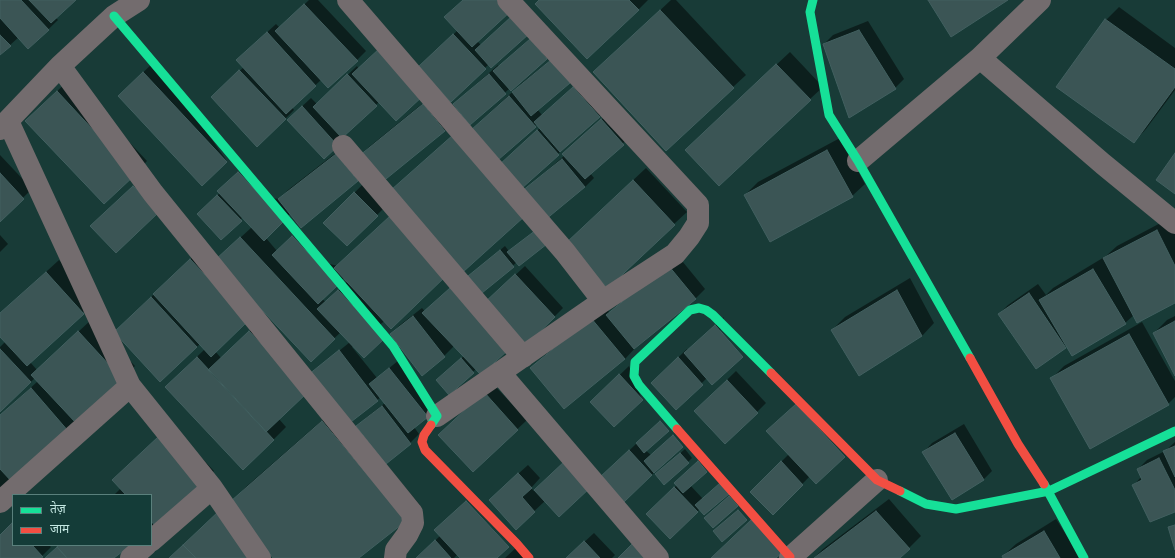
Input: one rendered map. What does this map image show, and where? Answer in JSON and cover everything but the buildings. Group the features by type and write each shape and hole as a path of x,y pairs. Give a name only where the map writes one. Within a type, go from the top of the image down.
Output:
{"street":[{"path":"139,0 114,16 60,66 4,125 130,386 212,488 260,558"},
{"path":"348,0 565,252 603,301"},
{"path":"508,0 698,205 698,223 675,254 603,301 437,416 424,435 422,442 425,450 529,558"},
{"path":"813,0 810,12 829,115 858,161 1018,444 1049,491 1084,558"},
{"path":"858,161 980,58 1040,0"},
{"path":"114,16 393,346 437,416"},
{"path":"980,58 1103,164 1175,223"},
{"path":"60,66 153,193 412,513 414,523 396,550 395,558"},
{"path":"343,146 523,357"},
{"path":"878,480 790,558 639,385 634,376 635,362 690,310 699,308 706,310 713,315 878,480 926,504 956,509 1049,491 1175,431"},
{"path":"500,373 658,558"},
{"path":"0,502 130,386"},
{"path":"152,540 212,488"},
{"path":"131,558 145,546"}],"traffic: fast":[{"path":"813,0 810,12 829,115 858,161 970,358"},
{"path":"114,16 393,346 437,416 431,425"},
{"path":"677,429 639,385 634,376 635,362 690,310 699,308 706,310 713,315 771,373"},
{"path":"900,491 926,504 956,509 1049,491 1175,431"},
{"path":"1044,484 1084,558"}],"traffic: jam":[{"path":"970,358 1018,444 1044,484"},
{"path":"771,373 877,480 900,491"},
{"path":"431,425 424,435 422,442 425,450 529,558"},
{"path":"677,429 790,557"}]}
